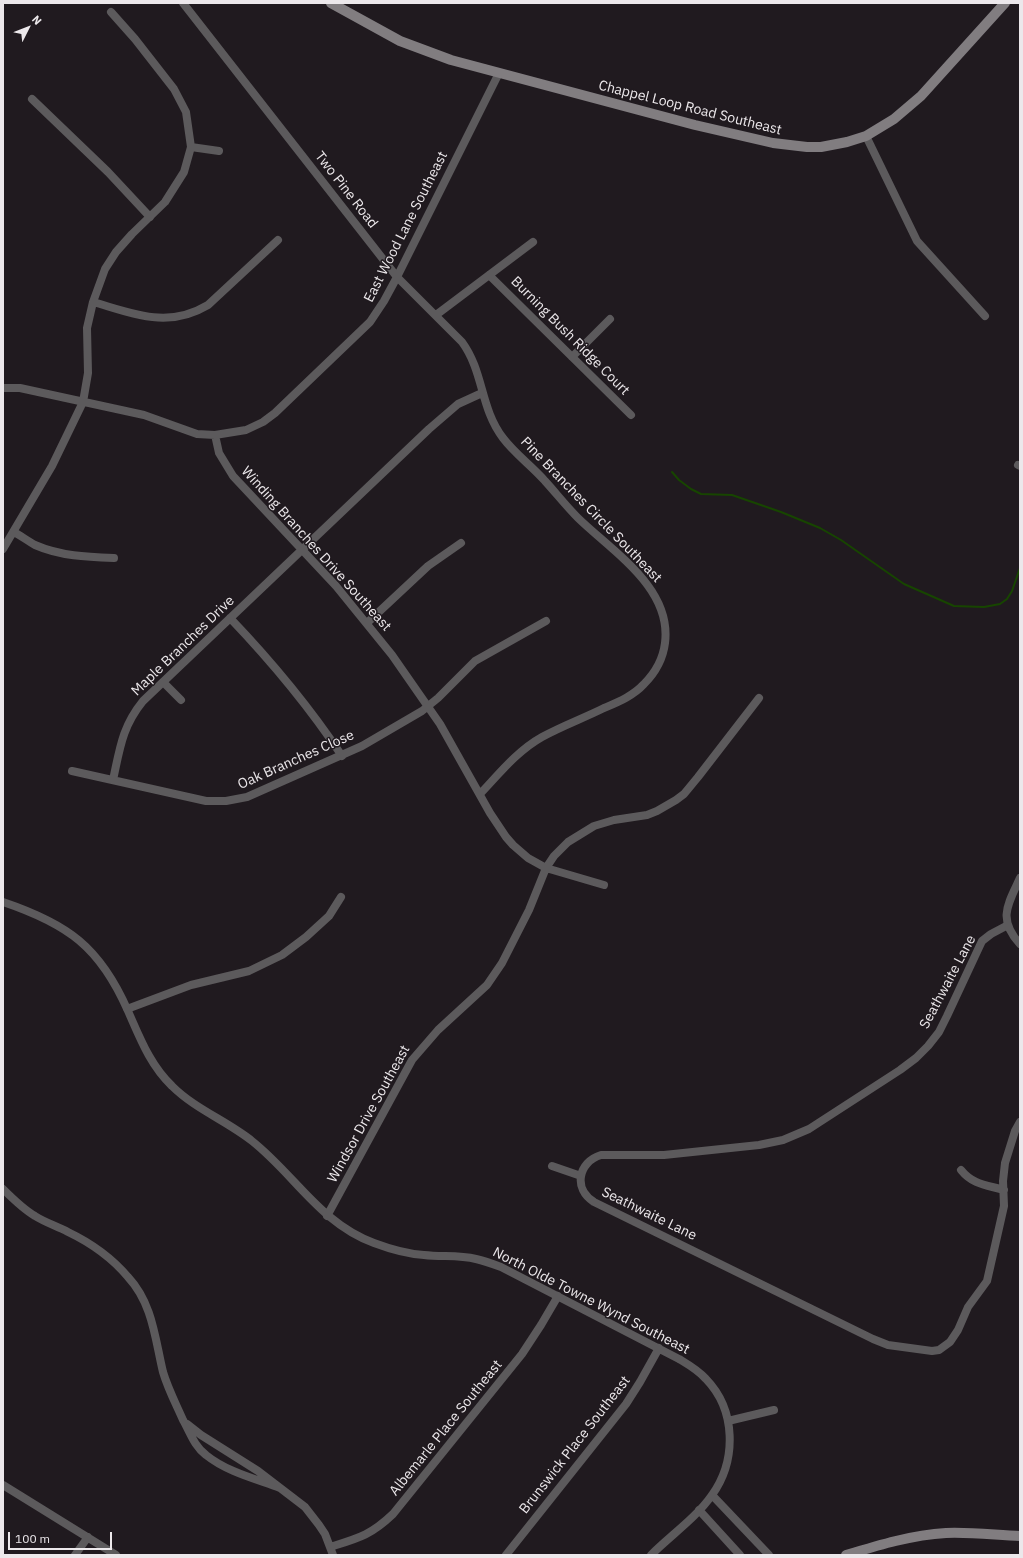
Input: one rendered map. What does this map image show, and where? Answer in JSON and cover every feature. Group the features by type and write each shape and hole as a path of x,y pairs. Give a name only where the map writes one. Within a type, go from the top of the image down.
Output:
{"street":[{"name":"Two Pine Road","path":"183,3 397,277 468,349 475,364 482,393"},
{"name":"Chappel Loop Road Southeast","path":"331,3 400,42 451,60 695,125 792,146 821,147 847,142 866,136 894,119 921,96 1005,3"},
{"path":"3,549 52,466 83,402 88,373 87,328 93,302 105,270 108,264 132,234 165,202 184,172 192,147 186,112 174,89 135,39 111,12"},
{"name":"East Wood Lane Southeast","path":"3,388 20,388 144,415 197,434 215,435 246,430 263,422 275,413 370,322 384,301 397,277 499,73"},
{"path":"32,99 108,172 150,217"},
{"path":"866,136 917,241 985,316"},
{"path":"192,147 219,151"},
{"path":"93,302 143,317 162,318 195,312 208,305 278,240"},
{"path":"436,315 533,242"},
{"name":"Burning Bush Ridge Court","path":"489,275 631,415"},
{"path":"572,357 610,319"},
{"path":"302,550 439,419 458,404 482,393"},
{"name":"Pine Branches Circle Southeast","path":"480,794 527,746 543,736 620,701 638,690 652,675 658,665 662,657 666,636 664,615 650,586 618,554 578,518 546,481 512,449 491,419 482,393"},
{"name":"Winding Branches Drive Southeast","path":"215,435 219,453 233,476 367,623 428,706 452,743 499,826 513,845 528,858 546,868 604,885"},
{"path":"14,532 36,545 55,552 79,556 114,558"},
{"path":"367,623 428,566 461,543"},
{"name":"Maple Branches Drive","path":"113,780 122,738 130,719 144,701 302,550"},
{"path":"230,618 261,650 296,692 342,756"},
{"name":"Oak Branches Close","path":"72,771 206,800 237,800 253,795 342,756 404,722 428,706 475,661 546,622"},
{"path":"163,682 181,700"},
{"name":"Windsor Drive Southeast","path":"327,1216 403,1074 412,1060 433,1035 483,989 502,963 529,910 546,868 554,856 568,842 585,830 604,823 647,815 657,811 684,794 759,698"},
{"path":"1020,878 1008,901 1006,913 1010,932 1020,944"},
{"path":"127,1009 191,985 249,972 282,955 306,937 329,916 341,897"},
{"name":"North Olde Towne Wynd Southeast","path":"3,902 50,920 79,939 105,967 127,1009 149,1057 171,1086 188,1100 254,1143 276,1162 327,1216 352,1233 382,1246 406,1253 478,1259 501,1267 692,1366 707,1380 720,1399 728,1420 731,1444 728,1463 712,1495 699,1510 651,1555"},
{"name":"Seathwaite Lane","path":"1008,925 991,934 982,941 945,1020 928,1046 900,1070 817,1125 793,1137 758,1145 664,1155 601,1155 590,1160 586,1164 581,1176 581,1188 589,1199 594,1202 873,1339 888,1344 924,1351 939,1350 950,1342 958,1330 968,1307 987,1281 1004,1206 1003,1176 1005,1163 1015,1131 1020,1122"},
{"path":"552,1166 581,1176"},
{"path":"962,1170 970,1180 975,1183 1004,1190"},
{"path":"3,1189 34,1215 77,1237 98,1250 110,1259 129,1278 140,1293 149,1312 166,1381 173,1400 196,1445 206,1455 228,1468 280,1488"},
{"name":"Albemarle Place Southeast","path":"331,1551 365,1536 393,1514 522,1354 542,1325 558,1296"},
{"name":"Brunswick Place Southeast","path":"506,1555 626,1404 644,1376 659,1348"},
{"path":"728,1420 774,1410"},
{"path":"184,1420 201,1435 241,1460 298,1501 312,1515 325,1534 331,1551"},
{"path":"3,1485 116,1555"},
{"path":"712,1495 769,1555"},
{"path":"699,1510 740,1555"},
{"path":"846,1555 892,1541 946,1533 978,1533 1020,1536"},
{"path":"75,1555 88,1537"}],"waterway":[{"path":"672,472 679,480 701,494 732,495 781,512 820,528 841,540 904,584 954,606 984,607 1000,604 1007,599 1012,591 1020,568"}]}
